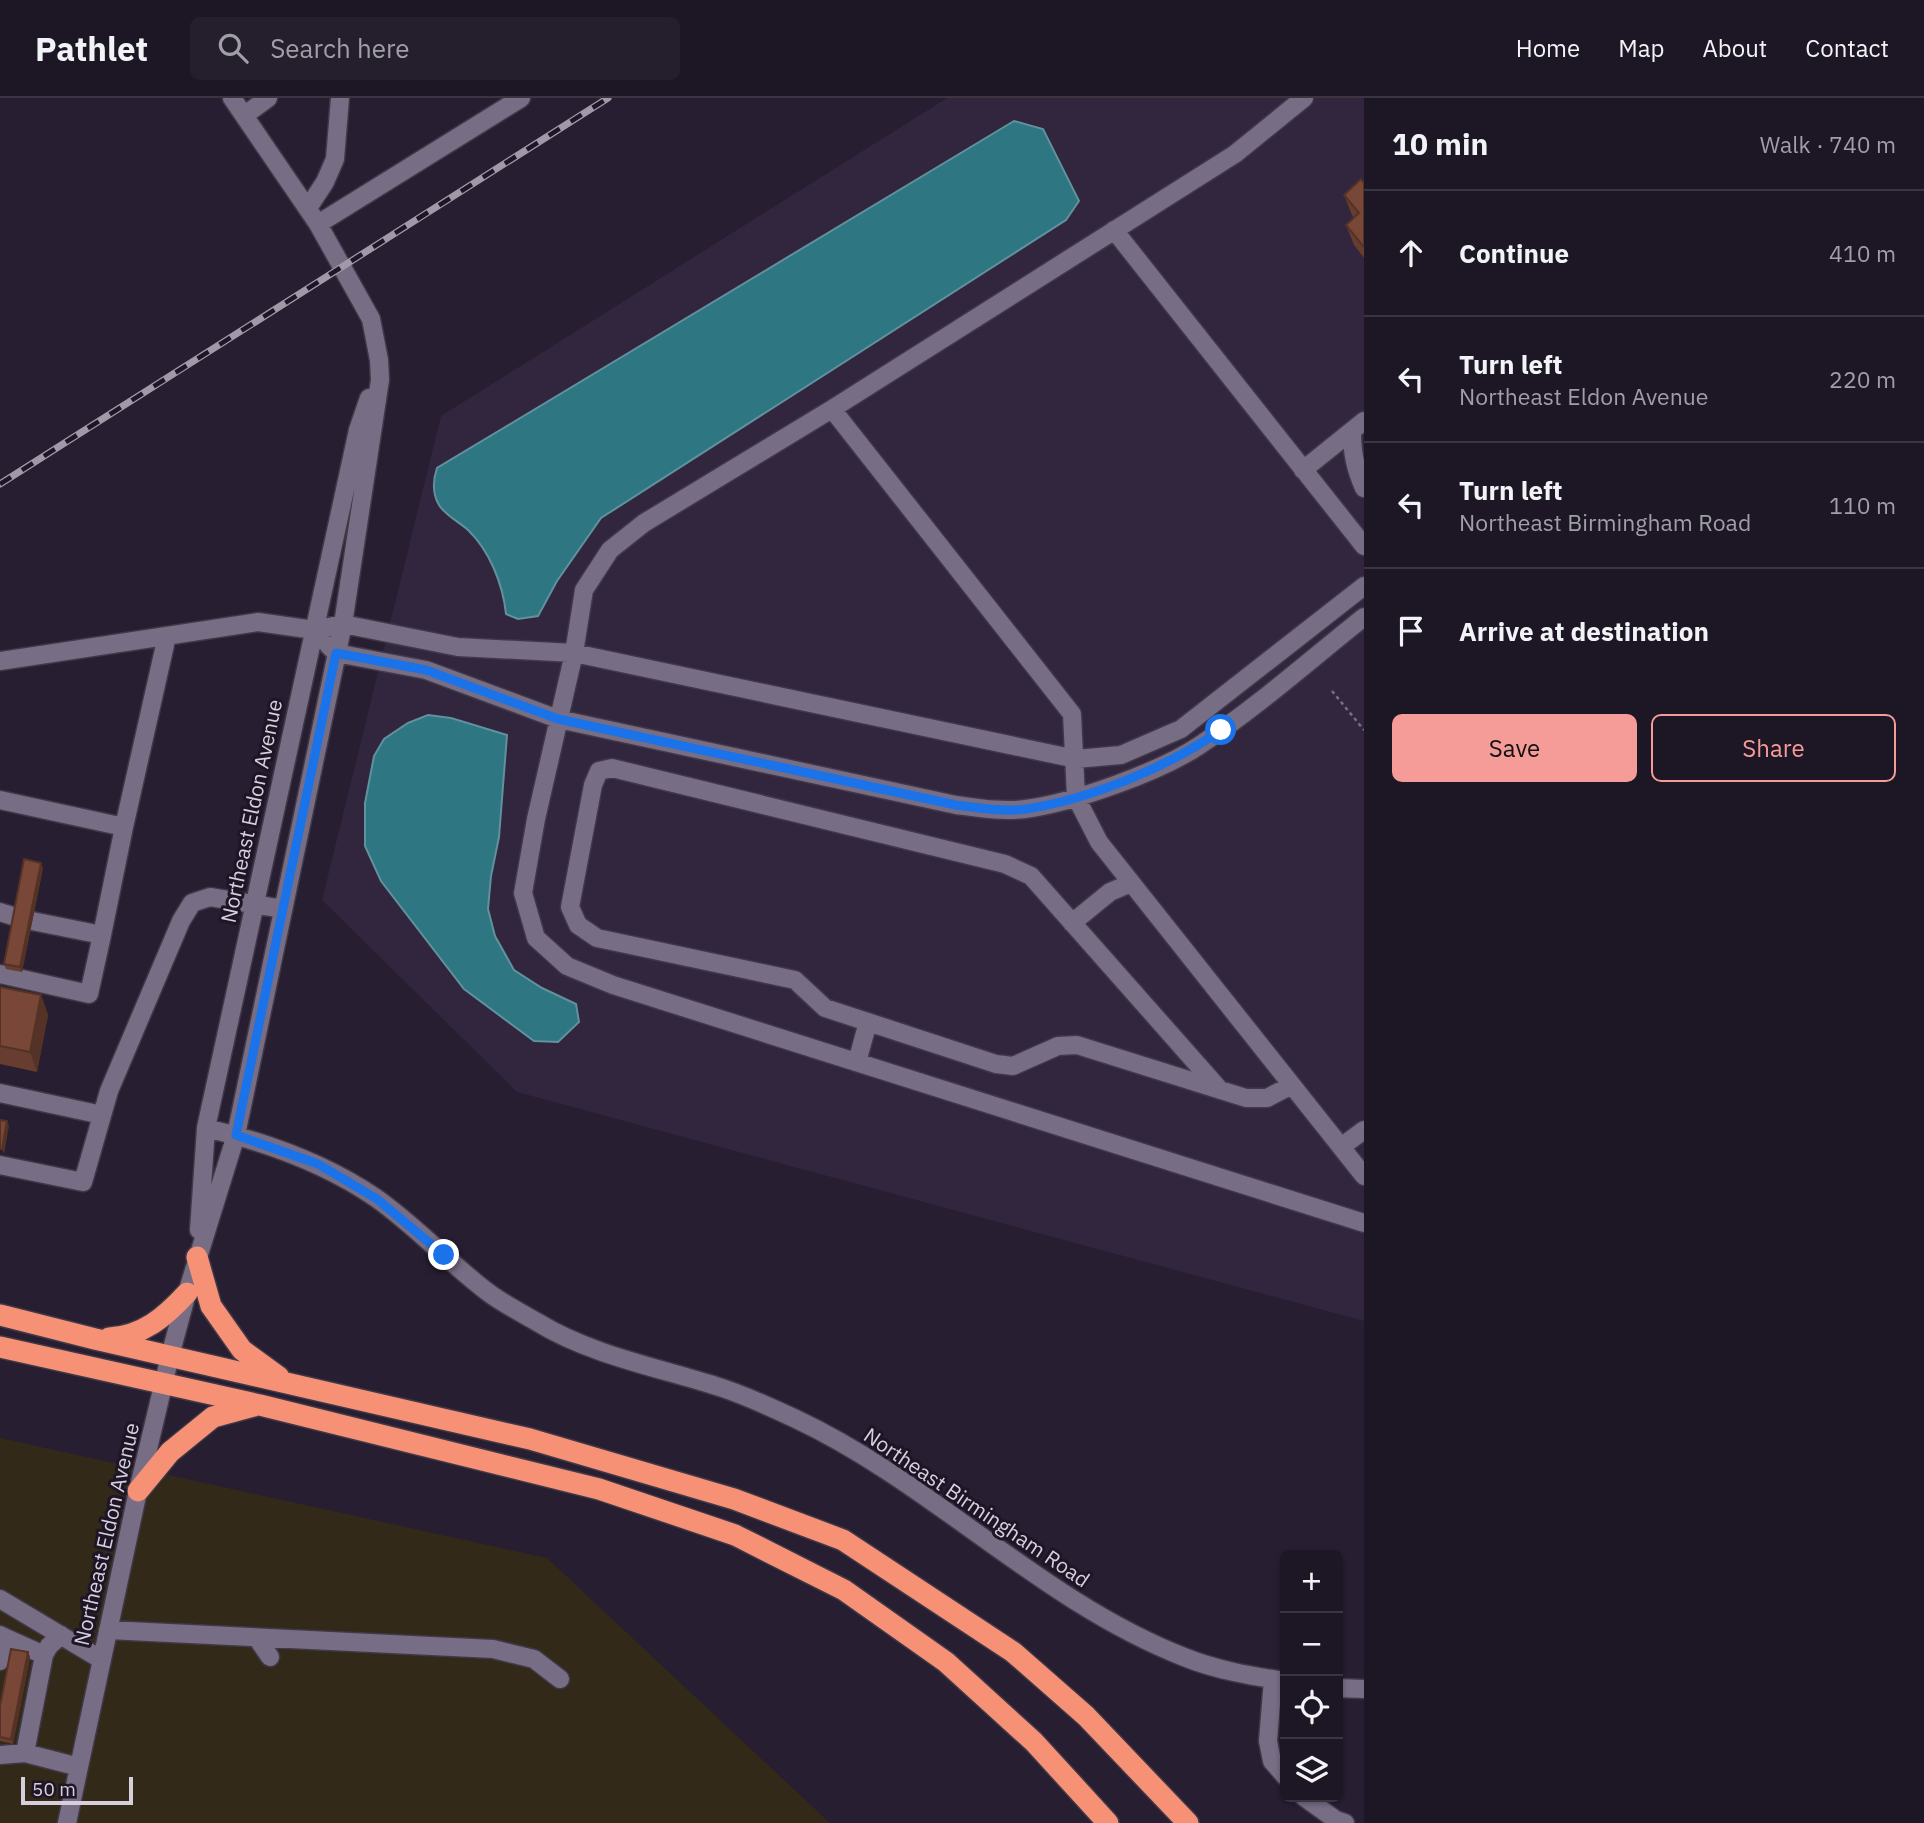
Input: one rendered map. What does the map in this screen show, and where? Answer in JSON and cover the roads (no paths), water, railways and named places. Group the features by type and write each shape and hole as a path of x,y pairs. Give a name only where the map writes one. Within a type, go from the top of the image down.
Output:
{"highway":[{"path":"197,1257 211,1306 242,1350 290,1384"},
{"path":"95,1339 124,1337 138,1332 167,1314 187,1293"},
{"path":"0,1315 530,1439 734,1499 843,1540 1013,1652 1086,1716 1188,1823"},
{"path":"0,1347 164,1382 599,1489 735,1535 844,1590 946,1662 1034,1742 1108,1823"},
{"path":"138,1491 170,1452 213,1417 260,1405"}],"street":[{"name":"Northeast Eldon Avenue","path":"67,1823 138,1491 170,1356 197,1257 236,1135 343,624 380,380 371,319 308,208 232,98"},
{"path":"245,115 268,98"},
{"path":"308,208 325,182 335,159 340,98"},
{"path":"318,224 521,98"},
{"path":"1304,98 1235,154 832,409 644,523 610,550 584,590 574,653 536,819 523,893 536,938 567,967 613,985 1364,1223"},
{"path":"1114,230 1364,546"},
{"name":"Northeast Eldon Avenue","path":"197,1257 206,1128 358,430 370,396 380,380"},
{"path":"832,409 1072,714 1076,797 1099,842 1364,1176"},
{"path":"1303,470 1358,426"},
{"path":"1358,426 1352,450 1364,488"},
{"path":"0,661 258,622 314,630 343,624 458,647 574,653 1076,759 1121,755 1152,744 1181,729 1364,586"},
{"path":"314,630 336,653 426,670 558,719 978,808 1025,809 1076,797 1162,766 1197,747 1364,617"},
{"path":"0,974 89,994 167,636"},
{"path":"1220,1090 1031,876 1005,864 612,768 599,771 593,785 570,907 578,925 597,938 795,980 825,1008 996,1064 1013,1066 1058,1046 1077,1045 1220,1090 1247,1098 1267,1098 1292,1085"},
{"path":"0,800 124,827"},
{"path":"1072,923 1110,892 1131,883"},
{"path":"0,1165 83,1182 109,1091 181,921 192,902 209,897 283,909"},
{"path":"16,916 102,935"},
{"path":"858,1062 868,1022"},
{"path":"0,1093 102,1115"},
{"name":"Northeast Birmingham Road","path":"206,1128 236,1135 318,1164 377,1199 491,1294 541,1325 600,1351 721,1387 797,1420 901,1478 1067,1597 1124,1628 1184,1658 1250,1676 1279,1680"},
{"path":"1342,1147 1364,1130"},
{"path":"0,1600 102,1660"},
{"path":"108,1630 493,1649 534,1660 560,1679"},
{"path":"19,1678 61,1635"},
{"path":"3,1637 44,1655"},
{"path":"3,1637 19,1678 26,1713 22,1733 25,1753"},
{"path":"257,1637 270,1657"},
{"path":"1279,1680 1268,1741 1272,1762 1280,1771"},
{"path":"1343,1688 1364,1689"},
{"path":"0,1755 25,1753 79,1767"},
{"path":"1311,1802 1336,1820 1345,1823"}],"railway":[{"path":"0,484 608,98"}]}
